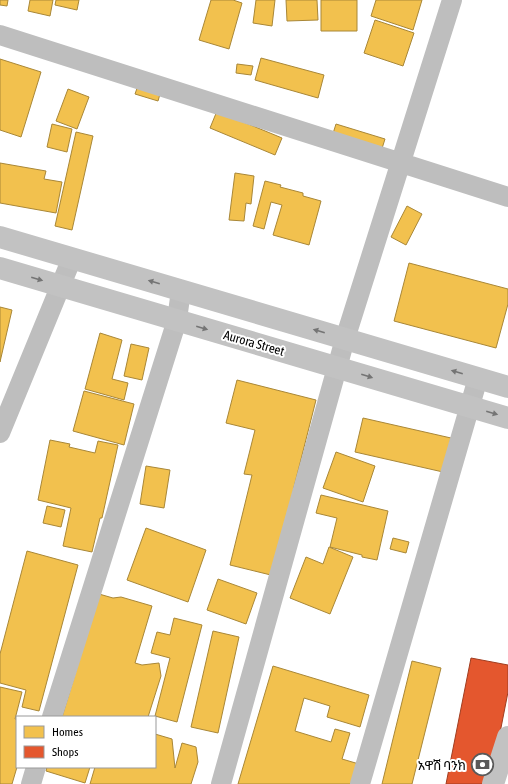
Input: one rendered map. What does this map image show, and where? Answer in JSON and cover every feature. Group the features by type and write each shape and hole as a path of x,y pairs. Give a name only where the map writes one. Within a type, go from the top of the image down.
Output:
{"main road":[{"path":"0,237 508,387"},
{"name":"Aurora Street","path":"0,268 508,418"},
{"path":"493,784 508,737"}],"street":[{"path":"221,784 345,339 452,0"},
{"path":"0,35 508,197"},
{"path":"0,433 72,258"},
{"path":"52,716 177,320 181,290"},
{"path":"360,784 478,378"},
{"path":"31,784 36,768"}],"building: Homes":[{"path":"0,0 8,0 7,6 0,5"},
{"path":"30,0 53,0 50,16 28,11"},
{"path":"56,0 79,0 77,10 55,5"},
{"path":"211,0 233,0 242,3 229,49 199,40"},
{"path":"256,0 275,0 272,26 253,23"},
{"path":"286,0 317,0 318,20 287,21"},
{"path":"321,0 357,0 357,31 321,31"},
{"path":"376,0 422,0 413,30 371,16"},
{"path":"375,20 414,33 403,66 364,53"},
{"path":"261,58 324,75 318,98 255,80"},
{"path":"0,59 41,72 21,137 0,130"},
{"path":"237,64 253,66 251,75 236,73"},
{"path":"141,77 163,84 158,101 135,94"},
{"path":"68,89 89,97 77,129 56,121"},
{"path":"217,111 282,138 275,155 210,128"},
{"path":"52,124 72,129 67,152 47,147"},
{"path":"336,124 385,139 379,158 330,143"},
{"path":"76,132 93,136 72,230 55,226"},
{"path":"0,163 46,171 44,179 62,182 56,213 0,203"},
{"path":"235,173 254,176 251,204 246,203 244,221 229,220"},
{"path":"265,181 281,185 280,187 303,193 303,196 321,201 309,245 273,235 282,205 271,202 264,229 253,226"},
{"path":"407,206 422,214 406,245 391,237"},
{"path":"409,263 508,289 508,304 496,348 394,321"},
{"path":"0,307 12,310 0,362"},
{"path":"100,333 122,340 112,379 128,383 124,400 85,389"},
{"path":"131,344 149,348 142,380 124,376"},
{"path":"237,380 316,400 294,487 279,577 230,565 252,475 244,474 255,430 226,423"},
{"path":"84,391 134,404 124,445 73,431"},
{"path":"363,418 451,438 443,472 355,452"},
{"path":"50,440 70,444 69,447 95,453 98,441 118,445 102,518 100,518 92,552 63,546 71,508 38,500"},
{"path":"336,452 375,466 363,502 323,488"},
{"path":"146,466 170,470 164,508 140,504"},
{"path":"321,495 388,511 377,560 330,547 337,518 316,513"},
{"path":"47,506 65,510 61,527 43,523"},
{"path":"146,528 206,550 188,602 127,580"},
{"path":"393,538 409,542 406,553 390,549"},
{"path":"329,547 353,557 330,614 290,598 306,557 323,564"},
{"path":"27,551 78,565 39,711 22,707 26,690 0,683 0,654"},
{"path":"218,579 257,593 246,624 207,610"},
{"path":"99,594 113,598 121,597 152,606 135,663 142,665 159,663 161,676 148,716 62,716"},
{"path":"174,618 202,625 177,722 155,716 170,658 151,653 157,632 170,635"},
{"path":"213,631 239,637 218,733 191,727"},
{"path":"412,661 441,668 412,784 382,784"},
{"path":"273,666 369,695 360,727 327,717 330,706 304,698 295,731 331,742 335,729 350,733 342,759 359,764 353,784 238,784"},
{"path":"0,687 22,692 15,719 17,768 12,784 0,784"},
{"path":"156,734 172,739 175,768 182,743 196,747 198,762 191,784 90,784 95,768 156,768"},
{"path":"47,768 90,768 85,783 46,771"}],"building: Shops":[{"path":"471,658 508,665 508,692 490,784 446,784"}],"place":[{"name":"አዋሽ ባንክ","path":"482,765"}]}
